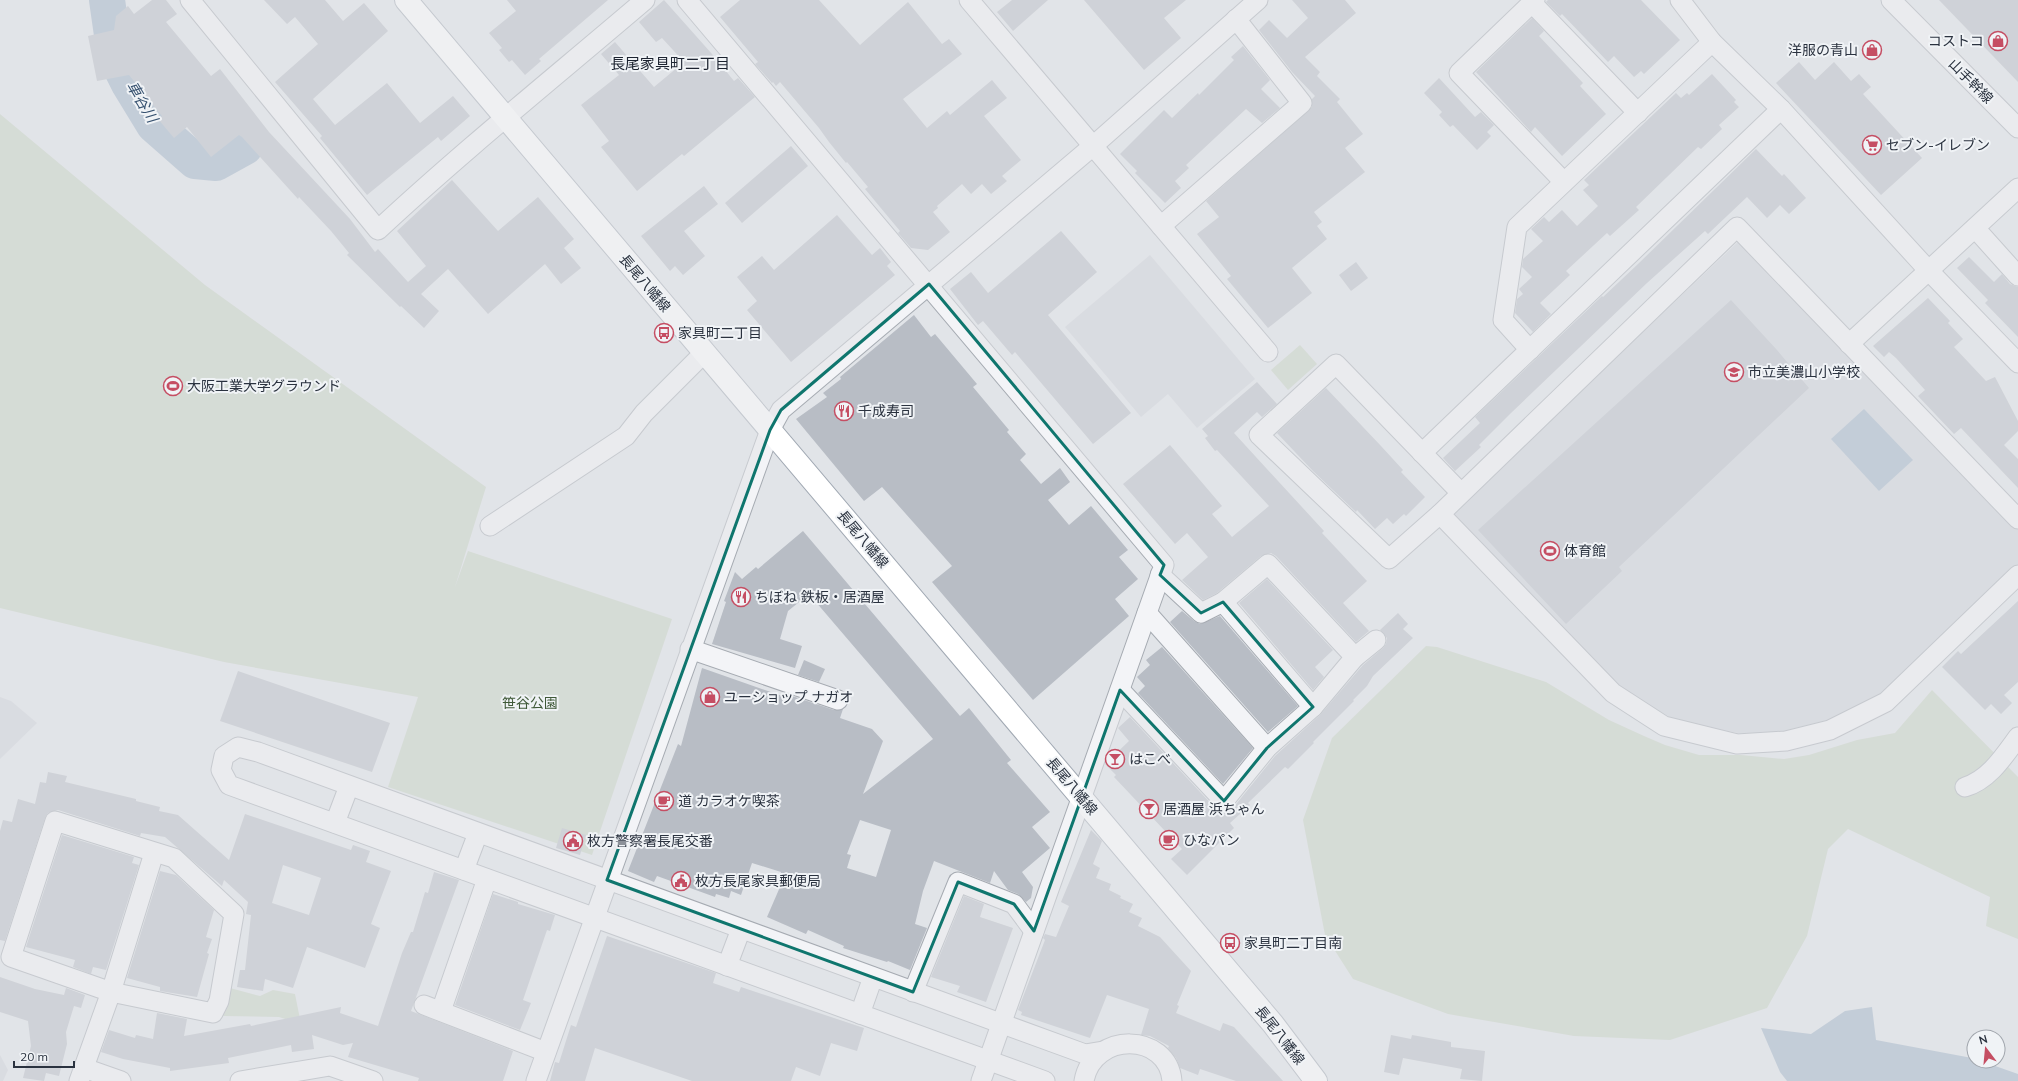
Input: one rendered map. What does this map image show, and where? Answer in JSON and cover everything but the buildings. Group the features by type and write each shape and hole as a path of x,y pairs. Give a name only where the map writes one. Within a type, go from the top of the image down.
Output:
{"main road":[{"name":"長尾八幡線","path":"406,0 1082,797 1273,1024 1316,1081"}],"street":[{"path":"190,0 378,230 441,172 506,119 645,0"},
{"path":"687,0 928,284 1162,570 1201,613 1223,602 1268,564 1355,657"},
{"path":"969,0 1268,352"},
{"path":"536,1081 690,649 770,430 781,410 1092,146 1258,0"},
{"name":"山手幹線","path":"1891,0 2018,128"},
{"path":"1682,1 1712,42 1781,109 1930,271 2018,363"},
{"path":"1564,182 1459,73 1534,2 1638,113"},
{"path":"1161,226 1302,103 1236,19"},
{"path":"1530,350 1503,320 1517,227 1712,42"},
{"path":"1422,453 1781,109"},
{"path":"1849,344 1930,271 2018,188"},
{"path":"1461,493 1336,364 1259,435 1389,559 1440,514 1737,227 2018,519"},
{"path":"1975,228 2018,276"},
{"path":"490,526 626,436 644,413 704,353"},
{"path":"1440,514 1613,693 1664,726 1737,744 1786,741 1830,730 1886,702 2018,575"},
{"path":"981,1081 1162,570"},
{"path":"1223,602 1313,707"},
{"path":"1147,613 1267,748"},
{"path":"1120,690 1224,801 1267,748 1313,707 1355,657 1376,640"},
{"path":"690,649 838,700"},
{"path":"1965,787 1976,784 1997,765 2018,737"},
{"path":"1045,1081 229,785 221,770 224,756 238,747 258,752 873,978 1085,1054 1103,1051 1116,1045 1130,1043 1144,1046 1156,1053 1166,1064 1174,1080"},
{"path":"335,823 349,786"},
{"path":"55,820 154,852 174,858 234,914 219,1001 212,1013 111,992 11,957 55,820"},
{"path":"464,870 478,833"},
{"path":"121,1081 82,1074 111,992 154,852"},
{"path":"486,879 432,1008 546,1052"},
{"path":"913,992 958,882 1014,904 1034,931"},
{"path":"727,966 741,929"},
{"path":"860,1014 873,978"},
{"path":"1084,1081 1092,1061 1103,1051"},
{"path":"240,1081 274,1078 330,1066 373,1081"}],"highlighted area":[{"path":"929,284 1164,565 1160,575 1201,613 1223,602 1313,707 1267,748 1224,801 1120,690 1034,931 1014,904 958,882 913,992 607,880 770,430 781,410"}],"shaded area":[{"name":"市立美濃山小学校","path":"1740,240 2018,529 2018,567 1881,696 1818,728 1748,735 1677,721 1621,689 1452,513"},
{"path":"1150,255 1255,379 1197,428 1168,394 1141,417 1065,327"},
{"path":"0,697 11,701 37,723 0,759"},
{"path":"0,1055 8,1070 3,1081 0,1081"}],"green space":[{"name":"大阪工業大学グラウンド","path":"0,114 205,285 486,487 455,587 468,551 672,619 592,855 388,787 418,697 224,662 0,608"},
{"path":"1300,345 1317,364 1288,390 1271,370"},
{"path":"1426,646 1437,647 1546,682 1609,720 1665,745 1699,755 1741,755 1784,759 1809,755 1857,740 1895,733 1932,690 2018,777 2018,939 1986,926 1990,897 1848,829 1828,849 1807,936 1767,1008 1670,1040 1574,1036 1448,1014 1353,979 1325,935 1303,820 1332,738"},
{"path":"230,988 260,996 273,990 295,994 301,1024 279,1017 223,1016"}],"water":[{"path":"1864,409 1913,460 1879,491 1831,439"},
{"path":"1872,1007 1876,1040 1966,1057 1966,1069 2004,1069 2018,1074 2018,1081 1787,1081 1780,1072 1761,1028 1811,1034 1845,1011"}],"waterway":[{"name":"車谷川","path":"107,0 115,56 129,84 154,125 195,161 216,163 245,147"}],"place":[{"name":"コストコ","path":"1998,41"},
{"name":"洋服の青山","path":"1872,50"},
{"name":"セブン-イレブン","path":"1872,145"},
{"name":"家具町二丁目","path":"664,333"},
{"name":"市立美濃山小学校","path":"1734,372"},
{"name":"大阪工業大学グラウンド","path":"173,386"},
{"name":"千成寿司","path":"844,411"},
{"name":"体育館","path":"1550,551"},
{"name":"ちぼね 鉄板・居酒屋","path":"741,597"},
{"name":"ユーショップ ナガオ","path":"710,697"},
{"name":"はこべ","path":"1115,759"},
{"name":"道 カラオケ喫茶","path":"664,801"},
{"name":"居酒屋 浜ちゃん","path":"1149,809"},
{"name":"ひなパン","path":"1169,840"},
{"name":"枚方警察署長尾交番","path":"573,841"},
{"name":"枚方長尾家具郵便局","path":"681,881"},
{"name":"家具町二丁目南","path":"1230,943"}],"district":[{"name":"長尾家具町二丁目","path":"670,64"}],"park label":[{"name":"笹谷公園","path":"530,703"}]}
